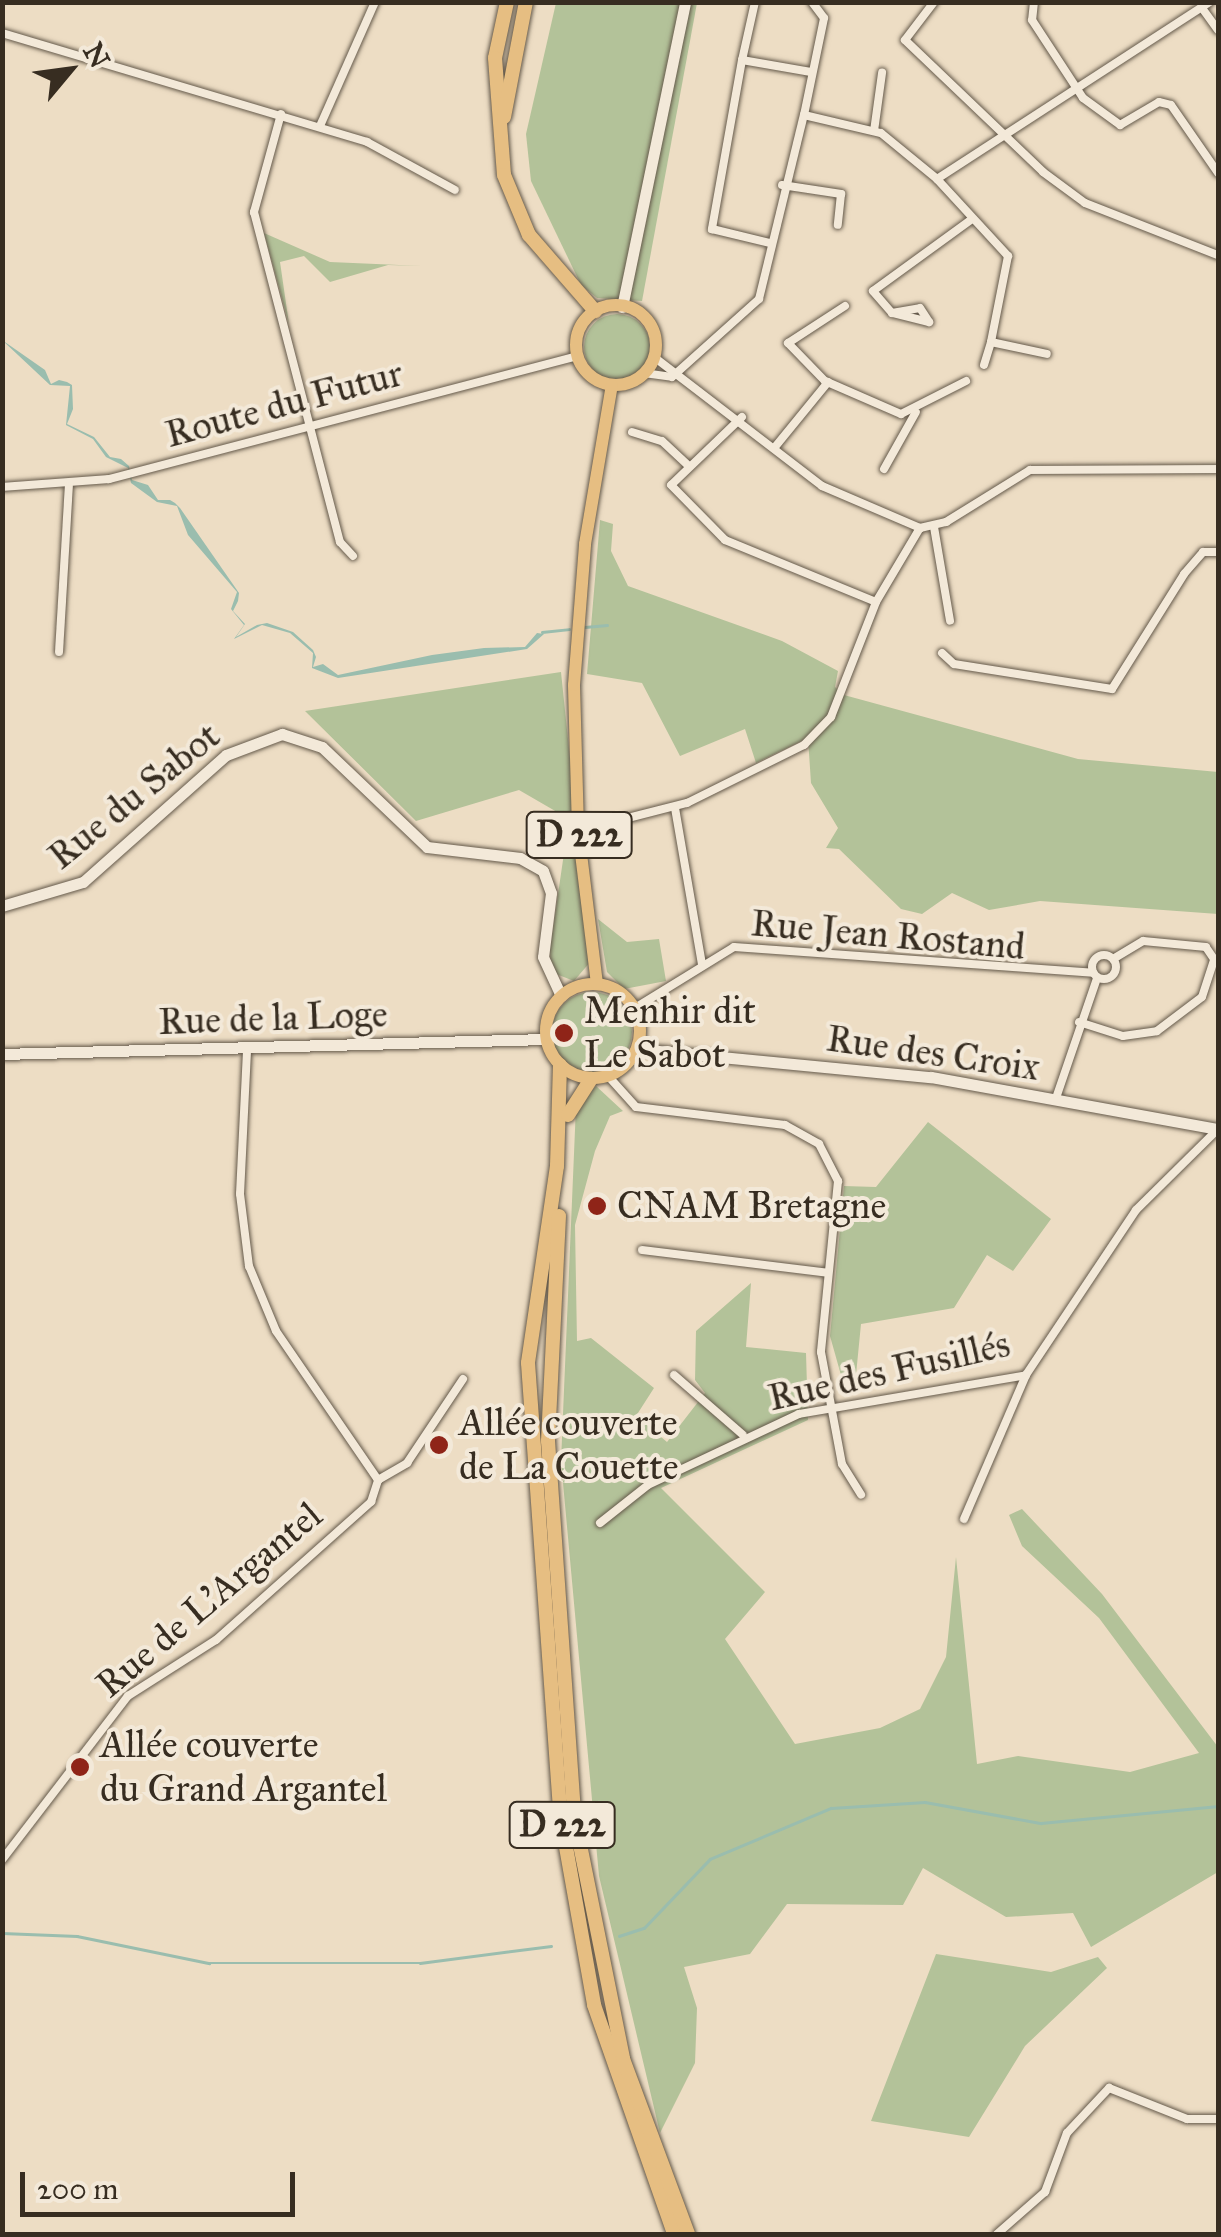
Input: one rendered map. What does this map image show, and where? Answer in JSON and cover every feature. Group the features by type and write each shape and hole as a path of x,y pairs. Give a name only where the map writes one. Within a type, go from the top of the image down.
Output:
{"highway":[{"path":"507,2 494,58 500,142 530,235 594,311"},
{"path":"500,142 526,2"},
{"name":"D 222","path":"560,1065 556,1166 528,1363 561,1820 594,2005 674,2234"},
{"name":"D 222","path":"591,1079 570,1106 547,1401 572,1798 618,2042 688,2234"}],"main road":[{"path":"622,307 685,2"},
{"path":"622,307 650,326 654,357 644,374 612,385 577,356 580,328 594,311 622,307"},
{"name":"D 222","path":"597,984 578,829 574,684 576,642 612,385"},
{"name":"Rue du Sabot","path":"2,906 84,882 226,755 282,734 322,747 427,847 534,863 551,893 546,977 562,996"},
{"path":"597,984 635,1008 638,1049 609,1076 591,1079 560,1065 546,1039 562,996 597,984"},
{"name":"Rue de la Loge","path":"2,1054 247,1052 546,1039"},
{"name":"Rue des Croix","path":"638,1049 930,1077 1218,1129"}],"street":[{"path":"320,126 374,2"},
{"path":"755,2 712,229 770,243"},
{"path":"644,374 672,377 759,299 782,186 804,115 824,18 812,2"},
{"path":"934,2 905,40 1006,138 1084,203 1218,255"},
{"path":"1034,2 1032,20 1076,92 1120,126 1159,102 1172,105 1218,173"},
{"path":"937,179 1006,138 1206,5 1218,30"},
{"path":"2,33 320,126 455,190"},
{"path":"742,60 811,72"},
{"path":"874,131 882,73"},
{"path":"281,114 254,212 340,542 352,556"},
{"path":"804,115 874,131 937,179 1008,256 984,365"},
{"path":"782,186 841,194 838,225"},
{"path":"892,313 873,291 972,219"},
{"path":"845,306 788,343 828,382 874,406 916,412"},
{"path":"990,342 1047,354"},
{"name":"Route du Futur","path":"2,487 69,486 129,473 577,356"},
{"path":"654,357 672,377 742,418 822,486 920,528 934,527 1030,470 1218,469"},
{"path":"884,469 916,412 966,381"},
{"path":"775,447 828,382"},
{"path":"742,418 671,485 726,540 876,602"},
{"path":"632,432 662,440 689,466"},
{"path":"58,652 69,486"},
{"path":"934,527 950,621"},
{"path":"624,819 675,808 804,745 825,724 876,602 920,528"},
{"path":"942,653 954,664 1112,690 1184,574 1203,552 1218,552"},
{"path":"675,808 702,964"},
{"path":"1055,1101 1079,1022 1095,976 1097,957 1113,959 1144,941 1206,946 1214,959 1202,998 1156,1031 1123,1036 1079,1022"},
{"name":"Rue Jean Rostand","path":"635,1008 702,964 752,946 1056,978 1095,976"},
{"path":"1095,976 1113,976 1113,959"},
{"path":"247,1052 240,1194 249,1266 276,1332 378,1480"},
{"path":"609,1076 636,1107 785,1124 820,1144 838,1181 821,1352 842,1464 861,1495"},
{"name":"Rue des Fusillés","path":"600,1523 648,1485 743,1435 832,1406 1026,1375 1116,1236 1218,1129"},
{"path":"642,1250 828,1274"},
{"path":"964,1519 1026,1375"},
{"path":"674,1376 743,1435"},
{"name":"Rue de L'Argantel","path":"2,1860 128,1696 216,1640 371,1502 378,1480 407,1464 464,1379"},
{"path":"997,2234 1045,2192 1067,2134 1110,2088 1187,2119 1218,2118"}],"shaded area":[{"path":"556,3 697,3 642,301 597,298 581,285 531,181 526,134"},
{"path":"264,233 330,262 422,266 388,265 330,282 304,256 280,262 289,324"},
{"path":"617,314 630,316 640,324 648,334 648,360 640,370 630,378 617,380 604,378 594,370 586,360 584,347 586,334 594,324 604,316"},
{"path":"2,340 45,370 51,384 59,380 72,385 73,409 67,424 94,437 110,457 121,459 129,466 132,480 148,485 158,500 170,500 180,508 239,593 233,611 245,624 236,637 257,625 267,623 293,632 313,650 316,657 313,667 323,664 338,675 432,655 525,647 537,633 544,634 527,649 338,678 312,668 313,653 290,633 262,625 234,639 244,625 231,609 237,592 188,535 177,506 157,502 131,483 128,468 106,457 93,439 66,425 70,386 50,385"},
{"path":"600,520 613,524 611,551 628,586 782,641 838,671 835,687 844,695 1078,759 1218,772 1218,914 1040,901 989,910 952,893 922,914 901,909 839,849 826,848 838,828 811,783 808,738 756,763 745,729 680,756 642,683 587,674"},
{"path":"561,672 591,961 574,981 551,972 550,949 569,819 519,790 416,821 305,711"},
{"path":"598,919 627,942 659,939 666,981 624,989 607,972"},
{"path":"584,992 600,992 614,998 626,1010 632,1032 626,1054 614,1066 600,1072 584,1072 570,1066 558,1054 552,1040 552,1024 558,1010 570,998"},
{"path":"596,1086 623,1111 610,1116 595,1151 575,1225 577,1341 591,1338 654,1388 636,1416 667,1442 705,1393 695,1380 696,1331 751,1283 746,1347 806,1353 808,1420 661,1488 765,1592 725,1639 795,1744 880,1728 920,1709 946,1657 956,1557 977,1764 1018,1756 1130,1772 1199,1753 1099,1618 1022,1546 1009,1515 1022,1509 1102,1594 1218,1747 1218,1872 1091,1947 1073,1913 1006,1917 923,1868 903,1905 787,1904 750,1954 684,1967 697,2008 695,2063 660,2133 599,1876 561,1461 576,1106"},
{"path":"928,1122 1051,1219 1013,1271 987,1255 954,1308 861,1324 855,1385 846,1393 830,1336 844,1186 876,1187"},
{"path":"936,1954 1051,1972 1098,1957 1107,1968 1025,2046 969,2137 871,2121"}],"waterway":[{"path":"585,627 607,625"},
{"path":"542,632 569,629"},
{"path":"619,1936 644,1928 710,1859 831,1808 925,1802 1041,1823 1218,1806"},
{"path":"2,1933 77,1936 209,1963 420,1963 551,1946"}],"place":[{"name":"Menhir dit Le Sabot","path":"564,1033"},
{"name":"CNAM Bretagne","path":"597,1206"},
{"name":"Allée couverte de La Couette","path":"439,1445"},
{"name":"Allée couverte du Grand Argantel","path":"80,1767"}]}
